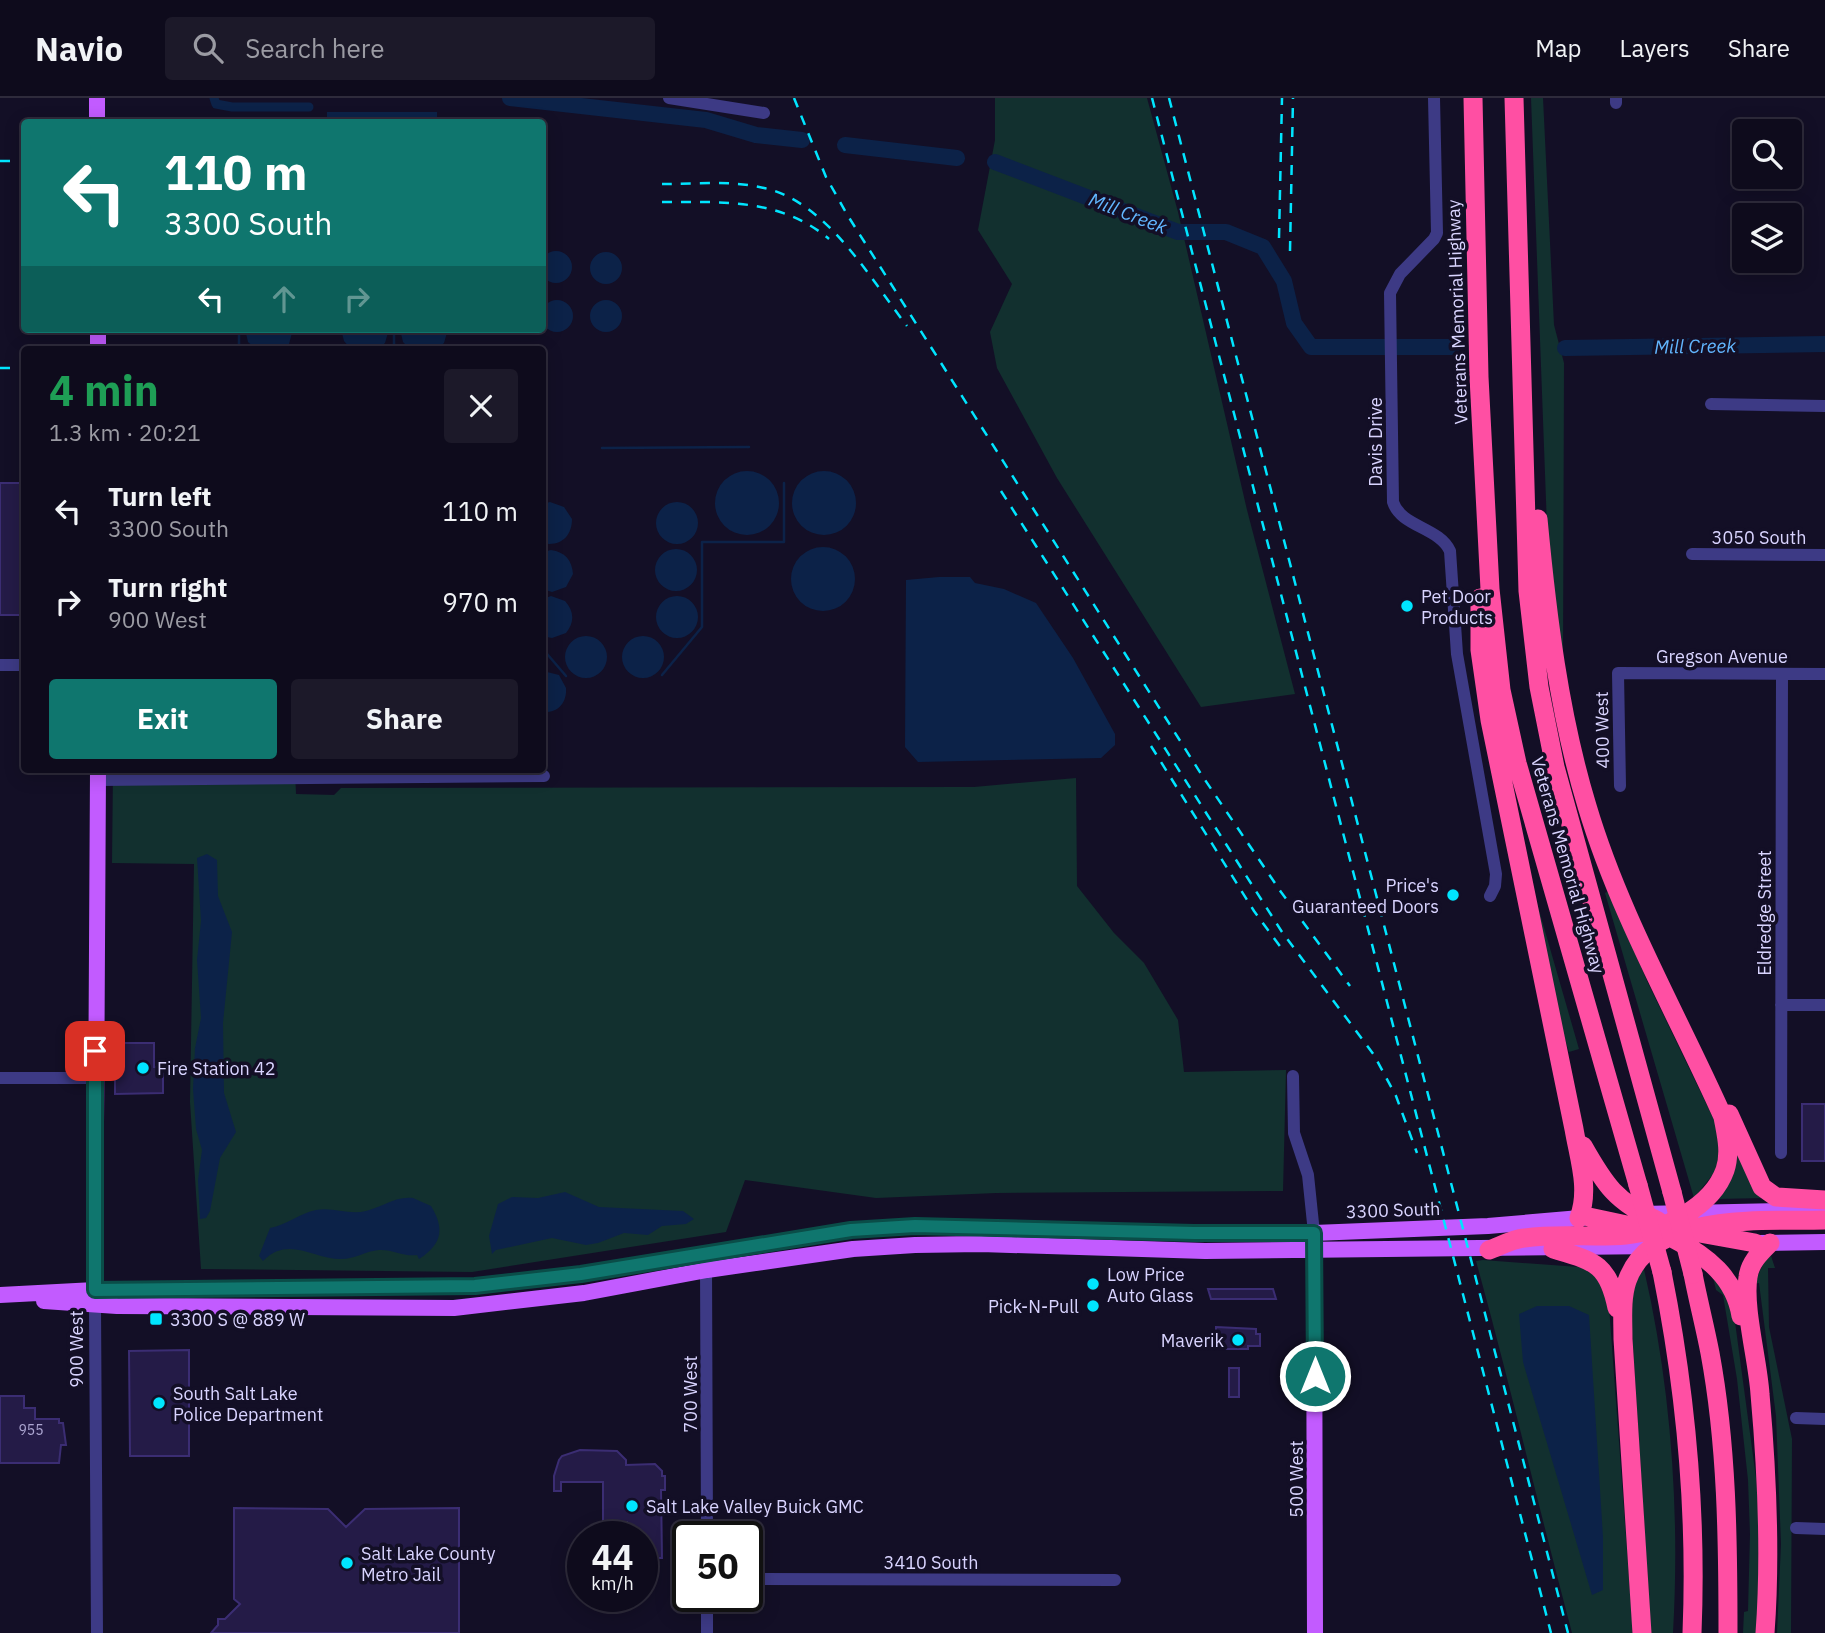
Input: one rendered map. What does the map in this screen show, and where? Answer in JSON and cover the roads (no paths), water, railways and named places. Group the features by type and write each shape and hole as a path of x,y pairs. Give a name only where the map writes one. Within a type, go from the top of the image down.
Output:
{"highway":[{"name":"Veterans Memorial Highway","path":"1474,98 1479,377 1490,589 1501,690 1517,763 1662,1272 1680,1371 1688,1442 1694,1543 1692,1633"},
{"name":"Veterans Memorial Highway","path":"1514,98 1528,591 1539,687 1555,766 1672,1192 1710,1354 1722,1446 1728,1633"},
{"path":"1523,373 1547,602 1565,720 1587,807 1618,893 1723,1117 1729,1146 1725,1171 1706,1197 1639,1260 1628,1278 1624,1298 1623,1339 1642,1633"},
{"path":"1479,377 1482,662 1489,720 1574,1129 1584,1184 1584,1217 1763,1243 1748,1277 1760,1393 1768,1568 1765,1633"},
{"path":"1697,1059 1738,1130 1762,1187 1776,1197 1825,1200"},
{"path":"1574,1129 1606,1186 1624,1203 1668,1230 1720,1272 1737,1297 1763,1466"},
{"path":"1489,1250 1523,1238 1622,1235 1724,1223 1825,1220"},
{"path":"1553,1249 1591,1260 1603,1269 1612,1282 1623,1339"}],"main road":[{"path":"97,98 97,119"},
{"name":"900 West","path":"95,1297 98,775"},
{"name":"3300 South","path":"0,1296 95,1297 348,1309 454,1308 584,1293 707,1270 853,1249 981,1244 1205,1251 1553,1249 1668,1230 1825,1210"},
{"name":"3300 South","path":"95,1297 475,1286 581,1274 851,1230 915,1226 1194,1233 1314,1233 1488,1226 1584,1217"},
{"name":"500 West","path":"1314,1233 1315,1633"},
{"path":"1763,1243 1825,1241"}],"street":[{"path":"669,98 764,113"},
{"name":"Davis Drive","path":"1434,98 1437,233 1392,285 1393,502 1399,513 1439,538 1450,551 1458,665 1496,874 1495,886 1490,896"},
{"path":"1711,404 1825,406"},
{"name":"3050 South","path":"1692,554 1825,555"},
{"path":"0,664 21,665"},
{"name":"Gregson Avenue","path":"1618,673 1825,674"},
{"name":"400 West","path":"1618,673 1620,786"},
{"name":"Eldredge Street","path":"1781,1153 1782,674"},
{"path":"98,775 544,776"},
{"path":"1781,1005 1825,1005"},
{"name":"500 West","path":"1293,1076 1294,1133 1308,1175 1314,1233"},
{"path":"0,1078 95,1078"},
{"name":"700 West","path":"704,1252 707,1270 707,1521"},
{"name":"900 West","path":"95,1297 97,1633"},
{"path":"1796,1418 1825,1419"},
{"path":"1796,1528 1825,1529"},
{"name":"3410 South","path":"763,1579 1115,1580"},
{"path":"707,1612 707,1633"}],"water":[{"path":"327,112 437,112 437,118 433,119 327,119"},
{"path":"550,252 562,252 571,261 571,273 562,282 550,282 546,279 546,255"},
{"path":"606,252 618,256 622,268 618,280 606,284 594,280 590,268 594,256"},
{"path":"606,300 618,304 622,316 618,328 606,332 594,328 590,316 594,304"},
{"path":"551,301 563,301 572,310 572,322 563,331 551,331 546,327 546,305"},
{"path":"246,333 292,333 287,346 252,346 248,342"},
{"path":"342,333 388,333 381,346 348,346"},
{"path":"401,333 447,333 441,346 407,346"},
{"path":"741,471 753,471 770,480 777,491 777,515 770,526 753,535 741,535 729,530 720,521 715,509 715,497 720,485 729,476"},
{"path":"818,471 830,471 847,480 854,491 854,515 847,526 830,535 818,535 806,530 797,521 792,509 792,497 797,485 806,476"},
{"path":"677,502 692,508 698,523 692,538 677,544 662,538 656,523 662,508"},
{"path":"546,503 564,507 572,519 570,531 559,542 546,544"},
{"path":"817,547 829,547 846,556 853,567 853,591 846,602 829,611 817,611 805,606 796,597 791,585 791,573 796,561 805,552"},
{"path":"676,549 691,555 697,570 691,585 676,591 661,585 655,570 661,555"},
{"path":"551,550 567,558 573,574 566,587 552,592 546,590 546,551"},
{"path":"970,577 975,583 1004,589 1036,603 1073,658 1115,734 1115,745 1101,758 918,762 905,747 906,580"},
{"path":"551,596 565,601 572,617 566,633 552,638 546,637 546,598"},
{"path":"677,596 692,602 698,617 692,632 677,638 662,632 656,617 662,602"},
{"path":"586,636 601,642 607,657 601,672 586,678 571,672 565,657 571,642"},
{"path":"643,636 658,642 664,657 658,672 643,678 628,672 622,657 628,642"},
{"path":"546,672 559,675 566,688 565,698 560,706 548,712"},
{"path":"207,854 217,860 218,896 232,932 223,1023 224,1093 236,1132 220,1158 210,1211 206,1218 200,1219 198,1180 202,1150 196,1129 193,1089 195,1048 201,1018 197,960 201,921 197,858"},
{"path":"565,1192 599,1207 683,1211 694,1219 686,1224 662,1226 648,1235 624,1233 586,1245 552,1238 496,1250 492,1254 489,1236 498,1204 512,1197 538,1198"},
{"path":"413,1198 431,1206 439,1229 439,1236 433,1248 419,1259 417,1255 384,1250 341,1259 291,1249 272,1253 263,1261 259,1256 270,1228 310,1212 322,1209 360,1212 400,1199"},
{"path":"1537,1306 1569,1306 1589,1315 1603,1537 1603,1590 1592,1595 1523,1362 1519,1314"}],"waterway":[{"path":"214,98 216,104 232,107 309,107"},
{"name":"Mill Creek","path":"510,98 706,120 756,135 802,140"},
{"name":"Mill Creek","path":"845,145 957,158"},
{"name":"Mill Creek","path":"995,162 1178,232 1226,232 1263,247 1284,281 1294,323 1311,347 1452,347"},
{"path":"239,333 239,346"},
{"path":"394,333 394,346"},
{"name":"Mill Creek","path":"1565,348 1825,344"},
{"path":"602,448 749,447"},
{"path":"662,675 702,627 702,542 784,542 784,483"},
{"path":"546,653 566,676"}],"railway":[{"path":"794,98 826,177 848,216 1203,777 1281,892 1350,986"},
{"path":"1152,98 1551,1633"},
{"path":"1169,98 1568,1633"},
{"path":"1279,238 1282,98"},
{"path":"1290,251 1293,98"},
{"path":"0,161 21,161"},
{"path":"662,184 739,184 764,188 787,196 808,209 845,244 907,326"},
{"path":"662,202 728,203 771,209 791,216 829,239"},
{"path":"0,368 21,368"},
{"path":"1001,491 1282,932 1374,1055 1396,1096 1417,1153"},
{"path":"1151,746 1254,911 1282,949"}],"place":[{"name":"Pet Door Products","path":"1407,606"},
{"name":"Price's Guaranteed Doors","path":"1453,895"},
{"name":"Fire Station 42","path":"143,1068"},
{"name":"Low Price Auto Glass","path":"1093,1284"},
{"name":"Pick-N-Pull","path":"1093,1306"},
{"name":"3300 S @ 889 W","path":"156,1319"},
{"name":"Maverik","path":"1238,1340"},
{"name":"South Salt Lake Police Department","path":"159,1403"},
{"name":"Salt Lake Valley Buick GMC","path":"632,1506"},
{"name":"Salt Lake County Metro Jail","path":"347,1563"}]}
